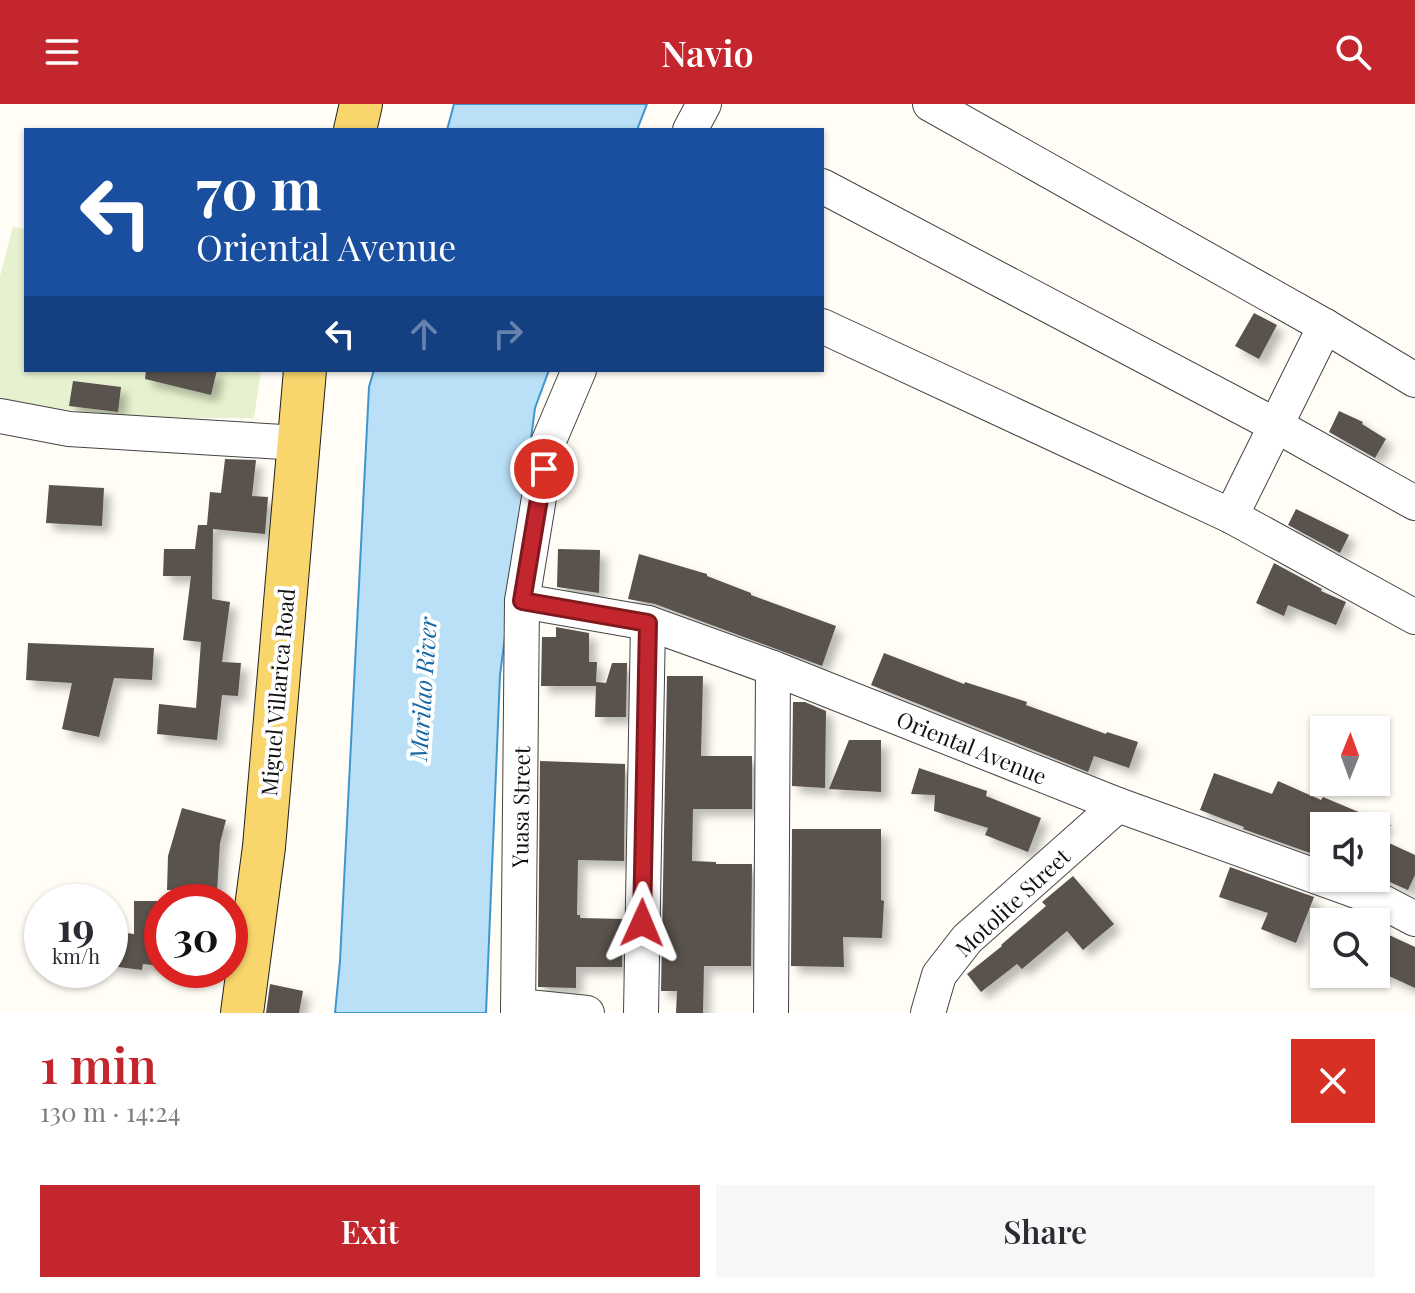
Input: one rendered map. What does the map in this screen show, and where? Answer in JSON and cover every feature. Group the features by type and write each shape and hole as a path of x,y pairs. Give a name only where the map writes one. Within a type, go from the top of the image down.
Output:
{"main road":[{"path":"355,128 361,104"},
{"name":"Miguel Villarica Road","path":"242,1013 264,847 305,372"}],"street":[{"path":"930,104 1325,326 1415,380"},
{"path":"824,187 1277,426 1415,503"},
{"path":"1231,516 1325,326"},
{"path":"824,327 1231,516 1415,617"},
{"name":"Yuasa Street","path":"518,1010 522,601 548,443 578,372"},
{"path":"0,416 69,429 299,443"},
{"name":"Oriental Avenue","path":"522,601 648,623 773,668 1118,805 1373,897 1415,919"},
{"path":"641,1013 648,623"},
{"path":"771,1013 773,668"},
{"name":"Motolite Street","path":"928,1013 939,975 967,939 1118,805"},
{"path":"518,1010 587,1013"}],"green space":[{"path":"13,227 24,229 24,372 261,372 254,418 141,418 0,402 0,276"}],"water":[{"path":"454,104 647,104 638,128 448,128"},
{"name":"Marilao River","path":"373,372 548,372 535,408 500,675 486,1013 335,1013 369,387"}],"building":[{"path":"1254,313 1277,325 1259,359 1235,346"},
{"path":"146,372 217,372 211,395 145,379"},
{"path":"73,381 121,387 118,412 69,406"},
{"path":"1339,411 1363,422 1386,439 1375,458 1329,432"},
{"path":"225,459 256,460 252,496 268,497 265,534 213,529 212,599 230,602 222,662 241,663 238,696 222,695 217,740 157,734 159,704 196,708 201,642 183,640 191,576 163,576 164,549 195,549 198,525 207,525 210,492 221,493"},
{"path":"49,485 104,488 102,526 46,523"},
{"path":"1296,509 1349,535 1340,553 1288,525"},
{"path":"558,549 600,550 599,593 557,587"},
{"path":"639,554 707,574 751,595 836,626 822,666 655,604 628,599"},
{"path":"1274,563 1346,602 1336,625 1288,605 1284,616 1256,603"},
{"path":"556,627 589,633 589,662 597,662 596,682 606,683 612,663 627,663 626,717 595,717 596,686 541,686 542,637 556,637"},
{"path":"28,643 154,648 152,680 114,678 99,737 62,729 72,683 26,680"},
{"path":"884,653 964,684 1027,702 1026,705 1106,734 1138,742 1129,768 1094,756 1088,772 871,685"},
{"path":"667,676 703,676 701,756 752,756 752,809 693,809 692,861 752,864 751,966 704,966 703,1013 676,1013 677,991 661,991"},
{"path":"793,702 805,702 826,711 825,788 792,786"},
{"path":"849,740 881,740 881,792 829,789"},
{"path":"540,761 625,764 624,861 578,860 577,915 580,918 623,919 622,967 576,967 576,988 538,987"},
{"path":"919,768 987,791 986,796 1041,818 1028,852 985,835 988,828 934,811 935,795 911,794"},
{"path":"1214,773 1272,794 1278,781 1310,796 1321,800 1323,797 1359,812 1310,812 1310,853 1200,810"},
{"path":"182,808 226,820 220,843 217,884 167,884 168,856"},
{"path":"792,829 881,829 882,938 843,937 844,967 791,966"},
{"path":"1390,843 1415,855 1415,875 1408,890 1390,882"},
{"path":"1230,867 1314,897 1296,943 1261,929 1268,913 1219,897"},
{"path":"1073,876 1114,924 1083,950 1067,931 1022,969 1017,964 981,992 967,974 1046,906 1042,902"},
{"path":"134,901 144,901 142,970 128,968 128,933 134,934"},
{"path":"1390,935 1415,947 1415,988 1390,976"},
{"path":"270,984 303,991 299,1013 266,1013"}],"route":[{"path":"544,469 522,601 648,623 642,923"}]}
